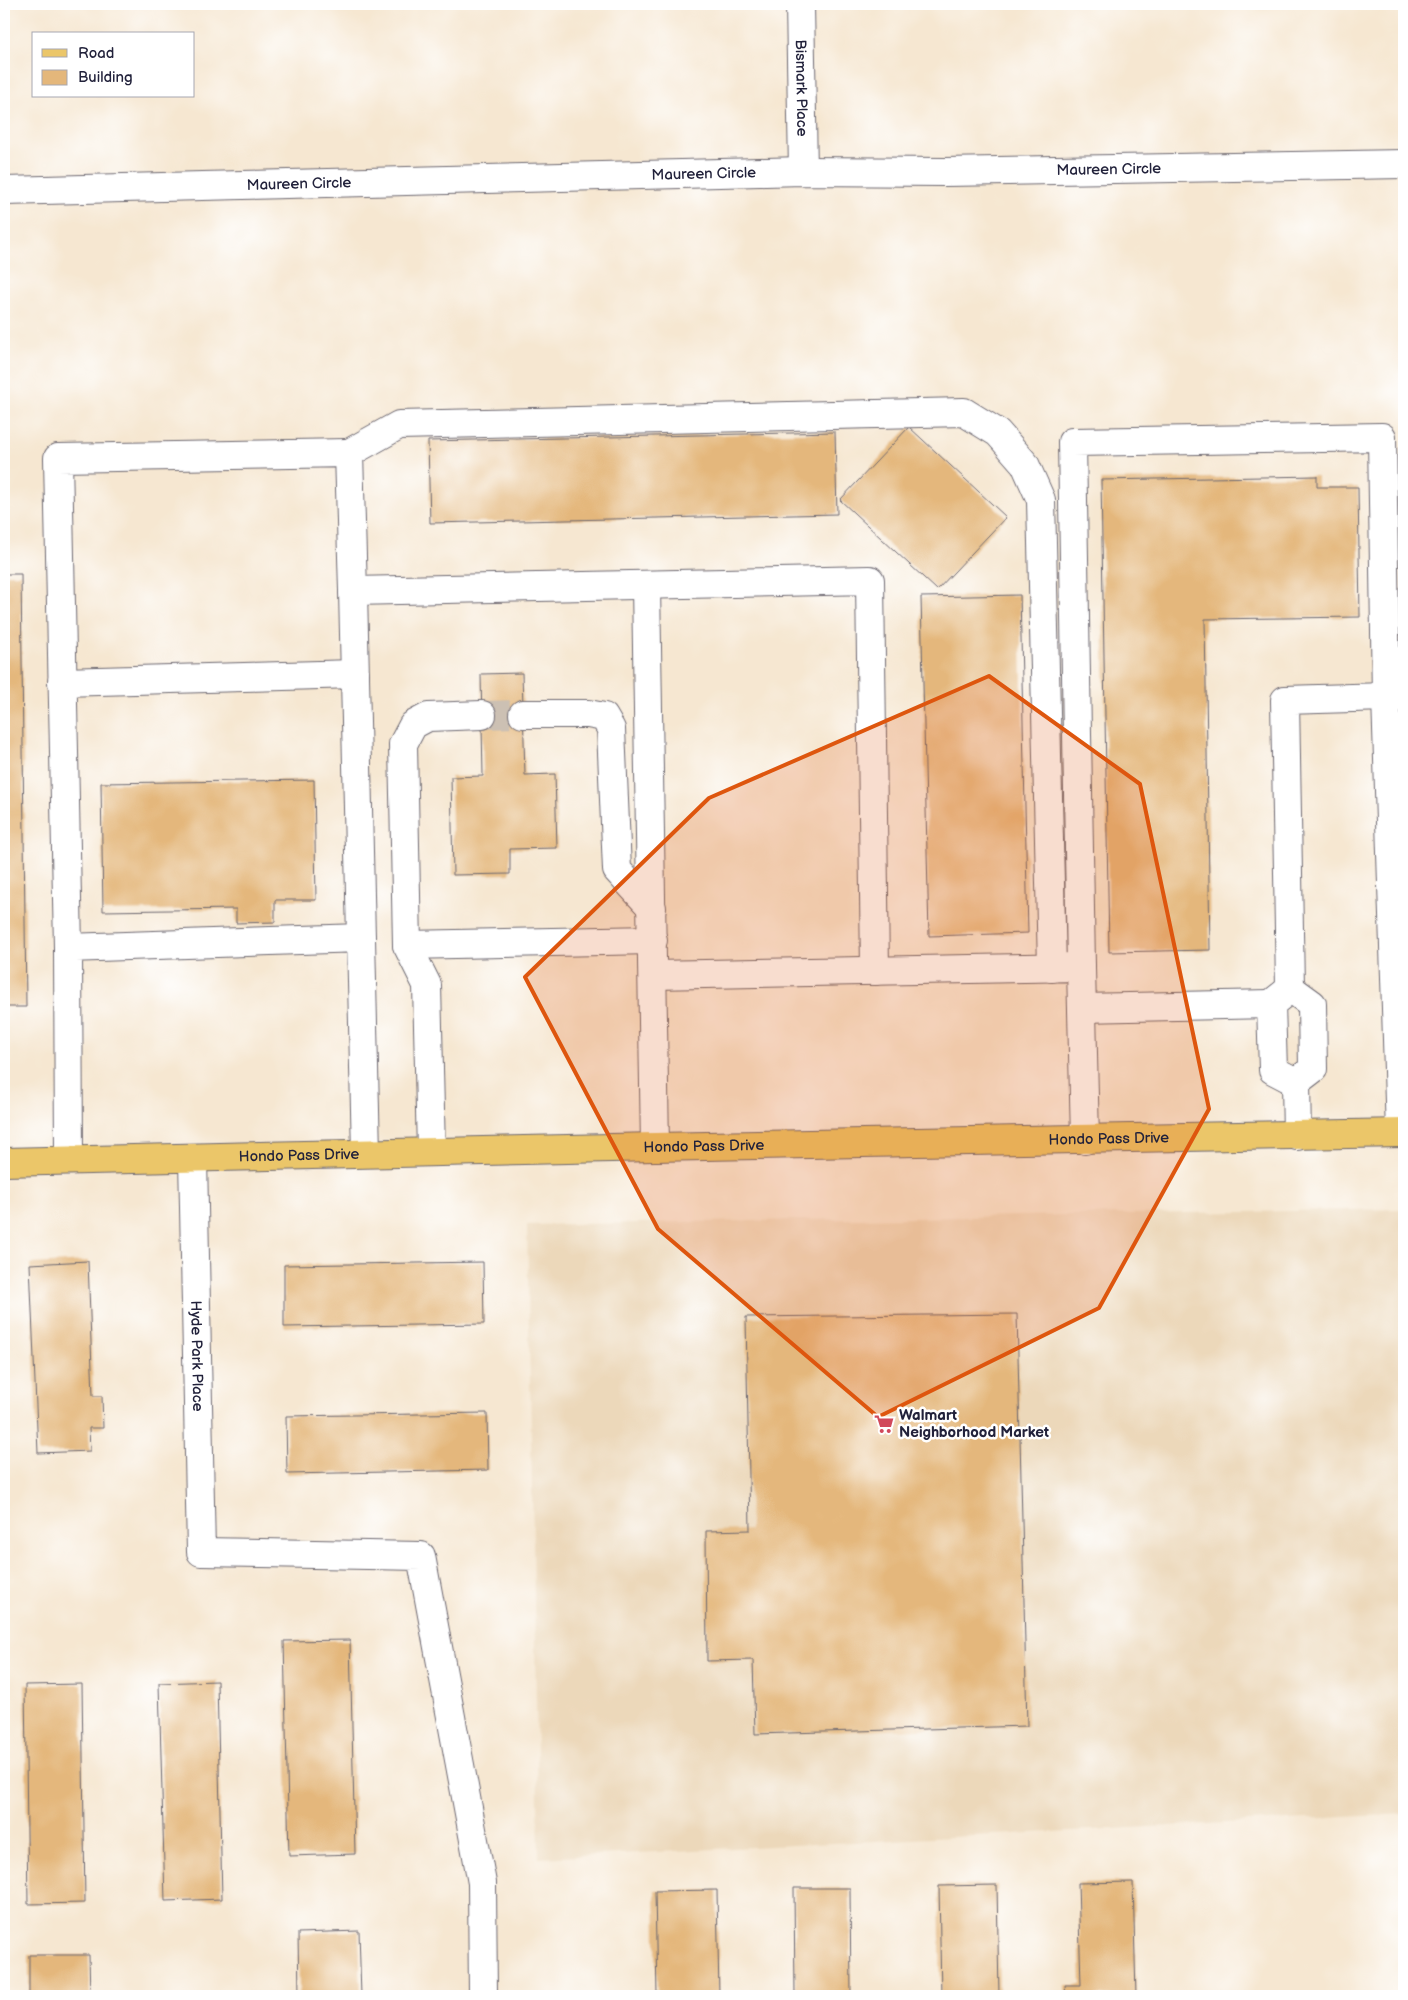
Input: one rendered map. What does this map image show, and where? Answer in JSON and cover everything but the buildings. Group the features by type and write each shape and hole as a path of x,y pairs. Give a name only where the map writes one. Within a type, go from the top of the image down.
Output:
{"main road":[{"name":"Hondo Pass Drive","path":"4,1162 655,1146 1402,1133"}],"street":[{"name":"Bismark Place","path":"800,4 803,171"},
{"name":"Maureen Circle","path":"4,191 803,171 946,172 1404,164"},
{"path":"69,1160 68,948 58,458 349,453 399,425 964,412 998,433 1025,464 1042,500 1052,968"},
{"path":"1085,1140 1072,442 1382,437 1386,697 1402,1133"},
{"path":"349,453 366,1153"},
{"path":"352,591 870,580 874,971"},
{"path":"646,585 655,1146"},
{"path":"62,682 355,674"},
{"path":"1296,1082 1273,1070 1281,996 1285,700 1386,697"},
{"path":"523,714 588,714 604,717 611,728 617,870 652,908"},
{"path":"431,1152 427,985 408,945 403,744 413,725 428,717 482,715"},
{"path":"68,948 361,938"},
{"path":"408,945 653,940"},
{"path":"653,975 1081,967"},
{"path":"1082,1008 1281,996 1312,1004 1313,1069 1296,1082"},
{"path":"1296,1082 1297,1136"},
{"name":"Hyde Park Place","path":"193,1158 201,1552 421,1556 482,1883 484,1996"}],"highlighted area":[{"path":"989,676 1140,784 1209,1109 1099,1308 878,1417 658,1229 525,977 709,798"}],"shaded area":[{"path":"1404,1209 1404,1814 539,1858 527,1225"}],"tunnel":[{"path":"482,715 523,714"}],"place":[{"name":"Walmart Neighborhood Market","path":"884,1424"}]}
